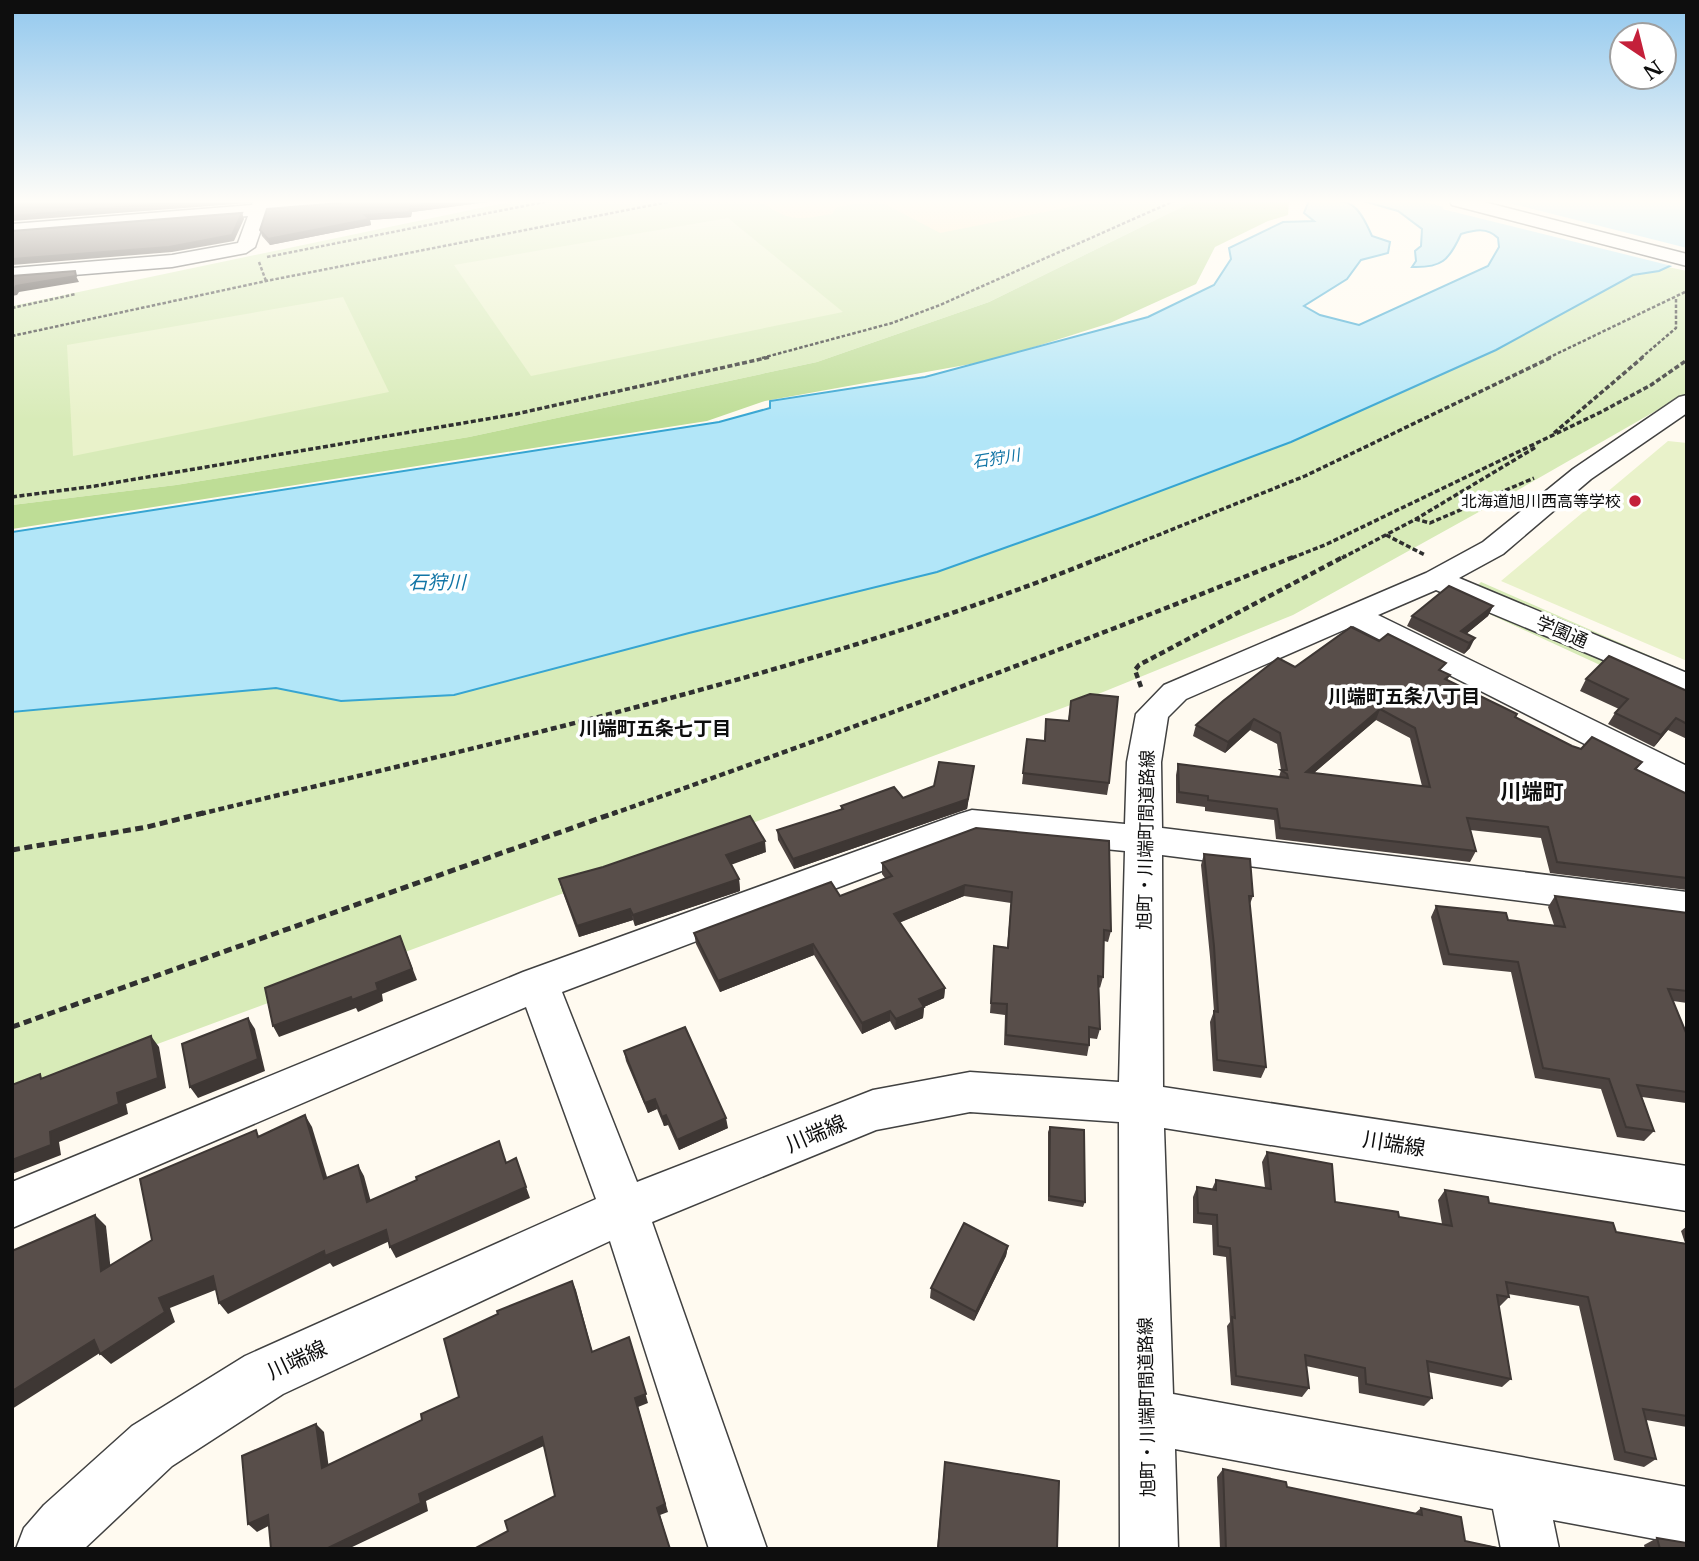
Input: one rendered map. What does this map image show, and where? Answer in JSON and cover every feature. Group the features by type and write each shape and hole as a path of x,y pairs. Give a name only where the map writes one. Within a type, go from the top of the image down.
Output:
{"street":[{"path":"1152,714 1175,692 1354,615 1433,568 1493,548 1590,468 1677,419"},
{"name":"学園通","path":"1433,568 1687,685"},
{"path":"1354,615 1687,781"},
{"name":"旭町・川端町間道路線","path":"1149,1549 1142,1104 1146,839 1144,762 1152,714"},
{"path":"12,1205 538,985 972,823 1146,839 1687,907"},
{"path":"538,985 624,1210 738,1549"},
{"name":"川端線","path":"45,1549 65,1526 152,1446 264,1375 624,1210 873,1110 970,1092 1142,1104 1687,1189"},
{"path":"1148,1417 1687,1516"},
{"path":"1517,1485 1530,1549"}],"path":[{"path":"262,274 266,281"},
{"path":"12,336 302,274"},
{"path":"12,497 95,486 516,415 808,348 892,323 1010,274"},
{"path":"12,850 147,827 641,706 862,641 1037,583 1305,476 1687,291"},
{"path":"12,308 85,292"},
{"path":"1152,714 1136,675 1139,665 1415,519 1549,438 1676,328 1676,297"},
{"path":"12,1027 846,731 1112,631 1327,544 1549,438 1651,385 1687,360"},
{"path":"1415,519 1430,523 1569,462 1590,468"},
{"path":"1385,535 1433,568"}],"green space":[{"path":"165,274 1046,274 989,302 817,362 469,437 176,485 12,505 12,306"},
{"path":"460,274 796,274 843,312 531,376"},
{"path":"1046,274 1201,274 1196,284 1110,323 993,360 765,401 707,421 12,529 12,505 176,485 469,437 817,362 989,302"},
{"path":"1687,274 1687,393 1293,615 1076,703 12,1098 12,712 276,688 341,701 454,695 937,572 1291,442 1496,350 1633,275"},
{"path":"343,297 389,392 73,456 67,345"},
{"name":"北海道旭川西高等学校","path":"1668,441 1687,443 1687,661 1501,581"},
{"path":"1481,582 1687,672 1687,705 1461,601"}],"water":[{"name":"石狩川","path":"1221,274 1351,274 1304,306 1320,315 1359,325 1471,274 1640,274 1633,275 1496,350 1291,442 937,572 454,695 341,701 276,688 12,712 12,532 719,422 770,408 770,401 925,377 1148,317 1214,285"}],"building":[{"path":"76,274 76,276 16,286 12,289 12,276"},
{"path":"1449,586 1493,606 1461,631 1475,638 1469,643 1412,616"},
{"path":"1351,627 1379,641 1388,634 1446,663 1439,670 1450,675 1445,679 1517,714 1515,717 1572,746 1581,749 1592,737 1642,762 1635,769 1687,794 1687,878 1557,862 1548,827 1467,818 1476,851 1280,828 1277,809 1208,800 1208,796 1179,792 1178,764 1288,778 1281,770 1287,770 1280,733 1254,719 1228,742 1196,725 1278,658 1295,667","holes":["1380,709 1415,728 1430,787 1306,772"]},
{"path":"1609,656 1687,691 1687,724 1676,718 1661,735 1615,713 1628,699 1586,679"},
{"path":"1090,694 1118,697 1109,783 1023,773 1027,739 1045,741 1046,719 1069,721 1071,701"},
{"path":"939,762 974,766 968,799 793,859 777,830 843,809 841,806 894,787 903,798 934,786"},
{"path":"750,816 765,841 726,855 739,879 633,915 630,909 577,926 559,879 603,867"},
{"path":"976,828 1109,841 1111,931 1104,930 1103,977 1098,976 1100,1029 1089,1027 1089,1045 1006,1035 1007,1004 991,1003 994,946 1008,948 1012,892 965,885 894,914 945,988 919,999 924,1007 896,1019 890,1011 862,1023 813,944 718,981 694,933 831,882 840,896 892,876 882,863"},
{"path":"1204,854 1250,859 1253,896 1249,896 1266,1067 1217,1060 1214,1011 1218,1012 1214,946"},
{"path":"1555,896 1687,913 1687,991 1668,989 1687,1035 1687,1092 1637,1085 1654,1131 1626,1127 1609,1079 1543,1068 1518,962 1449,954 1436,906 1506,913 1508,920 1565,927"},
{"path":"400,936 412,969 376,983 378,990 352,1000 351,997 273,1026 265,988"},
{"path":"248,1018 258,1059 190,1087 182,1044"},
{"path":"685,1027 726,1118 677,1140 666,1115 662,1117 655,1099 645,1103 624,1051"},
{"path":"151,1036 158,1078 117,1093 119,1104 50,1132 51,1145 12,1160 12,1085 40,1074 41,1079"},
{"path":"305,1115 324,1179 358,1165 367,1202 417,1180 416,1177 499,1141 506,1163 516,1158 526,1187 390,1247 386,1230 325,1256 324,1251 219,1303 213,1276 159,1298 165,1312 100,1354 94,1340 12,1391 12,1251 95,1215 101,1271 152,1240 140,1179 256,1130 258,1137"},
{"path":"1050,1127 1084,1130 1085,1202 1049,1196"},
{"path":"1267,1152 1332,1164 1335,1202 1398,1212 1399,1217 1452,1226 1445,1190 1488,1197 1489,1203 1613,1223 1616,1232 1687,1244 1687,1416 1643,1409 1656,1459 1625,1452 1588,1297 1506,1282 1509,1297 1497,1295 1511,1379 1427,1361 1432,1398 1366,1384 1365,1368 1305,1355 1309,1388 1236,1376 1230,1248 1218,1246 1217,1215 1198,1213 1197,1187 1216,1190 1216,1180 1271,1189"},
{"path":"964,1223 1008,1246 976,1312 931,1288"},
{"path":"572,1281 592,1352 629,1337 646,1394 635,1398 665,1504 657,1508 670,1549 474,1549 508,1531 505,1521 555,1496 542,1437 419,1494 421,1503 326,1549 271,1549 268,1515 248,1524 242,1456 316,1424 322,1468 422,1420 421,1414 459,1397 444,1339 498,1314 497,1311"},
{"path":"945,1462 1059,1481 1057,1549 938,1549"},
{"path":"1223,1469 1286,1482 1287,1487 1422,1515 1421,1508 1461,1517 1465,1541 1502,1549 1226,1549"},
{"path":"1657,1538 1687,1543 1687,1549 1660,1549"}],"place":[{"name":"北海道旭川西高等学校","path":"1635,501"}],"district":[{"name":"川端町五条八丁目","path":"1404,696"},
{"name":"川端町五条七丁目","path":"655,728"},
{"name":"川端町","path":"1532,792"}]}
